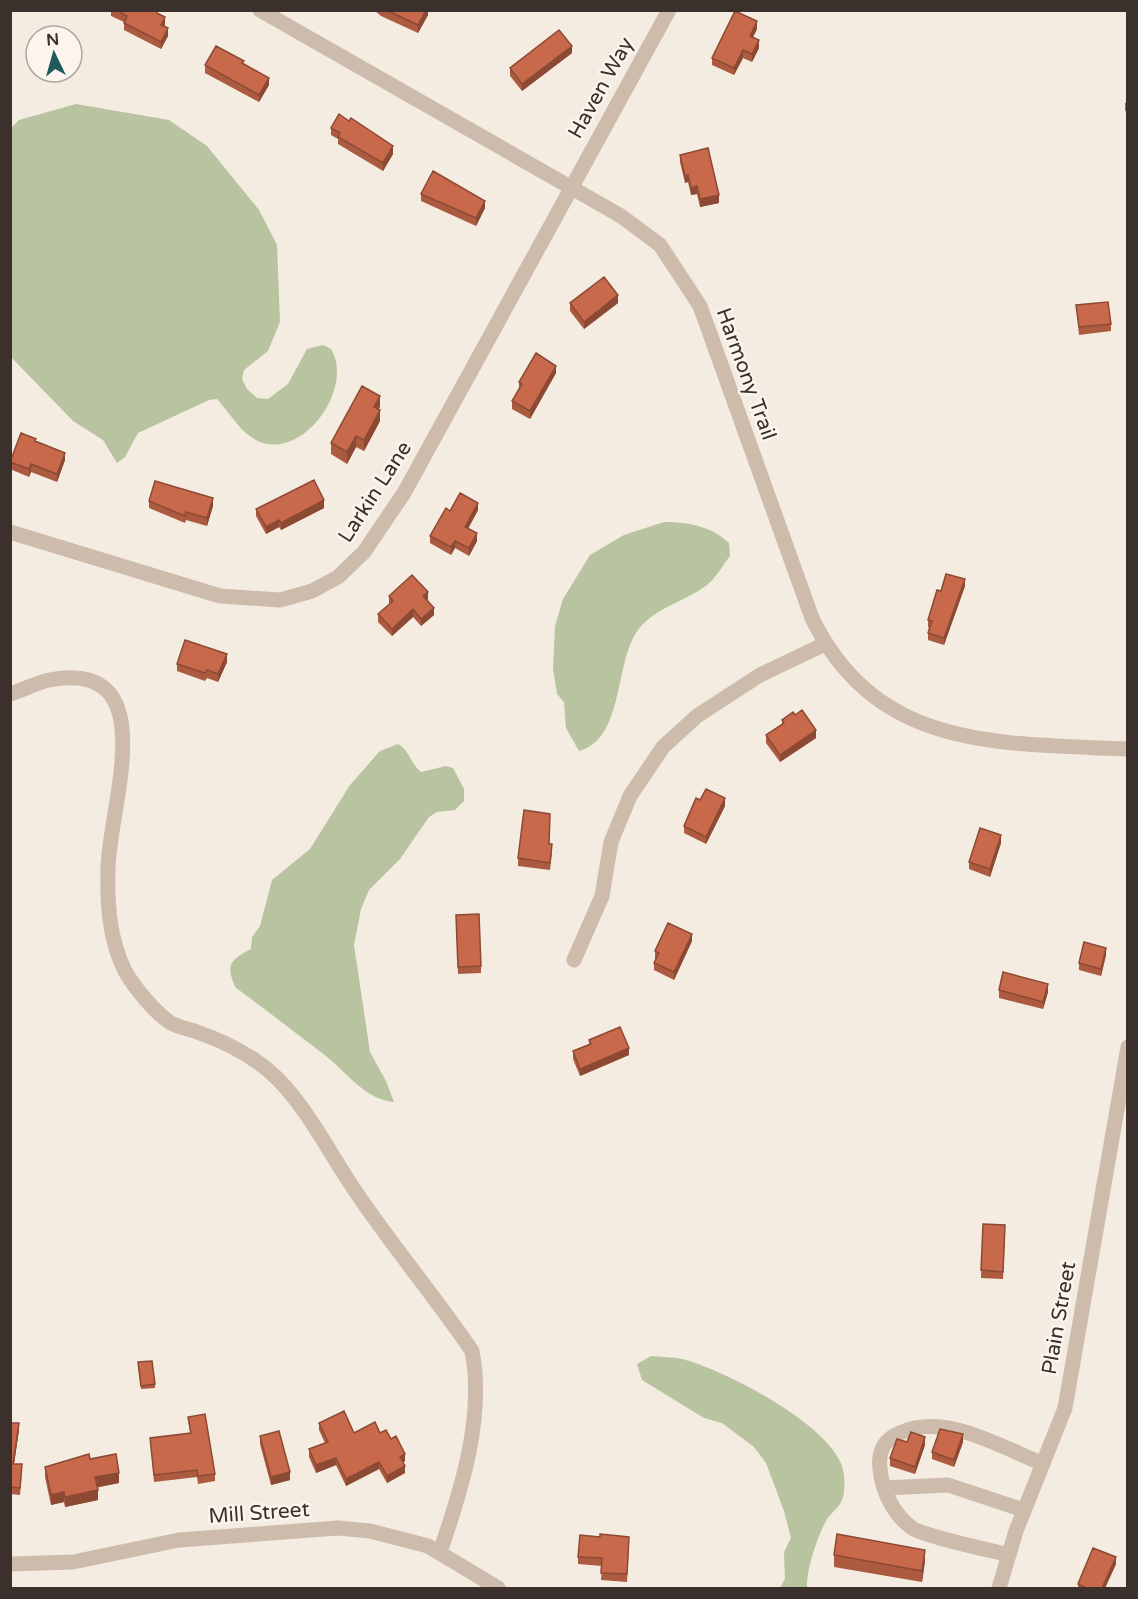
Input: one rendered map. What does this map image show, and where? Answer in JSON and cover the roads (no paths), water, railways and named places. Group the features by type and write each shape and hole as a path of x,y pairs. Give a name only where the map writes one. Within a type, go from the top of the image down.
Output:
{"street":[{"name":"Harmony Trail","path":"260,10 621,216 660,245 700,306 795,574 825,644 875,700 932,729 964,736 1047,746 1128,749"},
{"name":"Haven Way","path":"570,187 669,10"},
{"name":"Larkin Lane","path":"10,532 220,596 280,600 312,591 338,577 364,552 404,493 570,187"},
{"path":"574,960 602,896 611,842 630,796 663,747 697,716 760,675 825,644"},
{"path":"10,694 49,680 76,678 98,682 113,693 124,723 121,769 108,866 110,930 126,972 171,1023 234,1047 270,1072 292,1097 359,1197 472,1351 476,1370 469,1444 454,1512 440,1552"},
{"name":"Plain Street","path":"999,1588 1024,1510 1065,1408 1128,1047"},
{"path":"1008,1555 913,1530 890,1504 884,1488 879,1454 883,1445 894,1436 914,1427 950,1428 1043,1464"},
{"path":"884,1488 948,1485 1024,1510"},
{"name":"Mill Street","path":"10,1564 73,1562 179,1540 338,1528 370,1531 428,1546 498,1588"}]}
